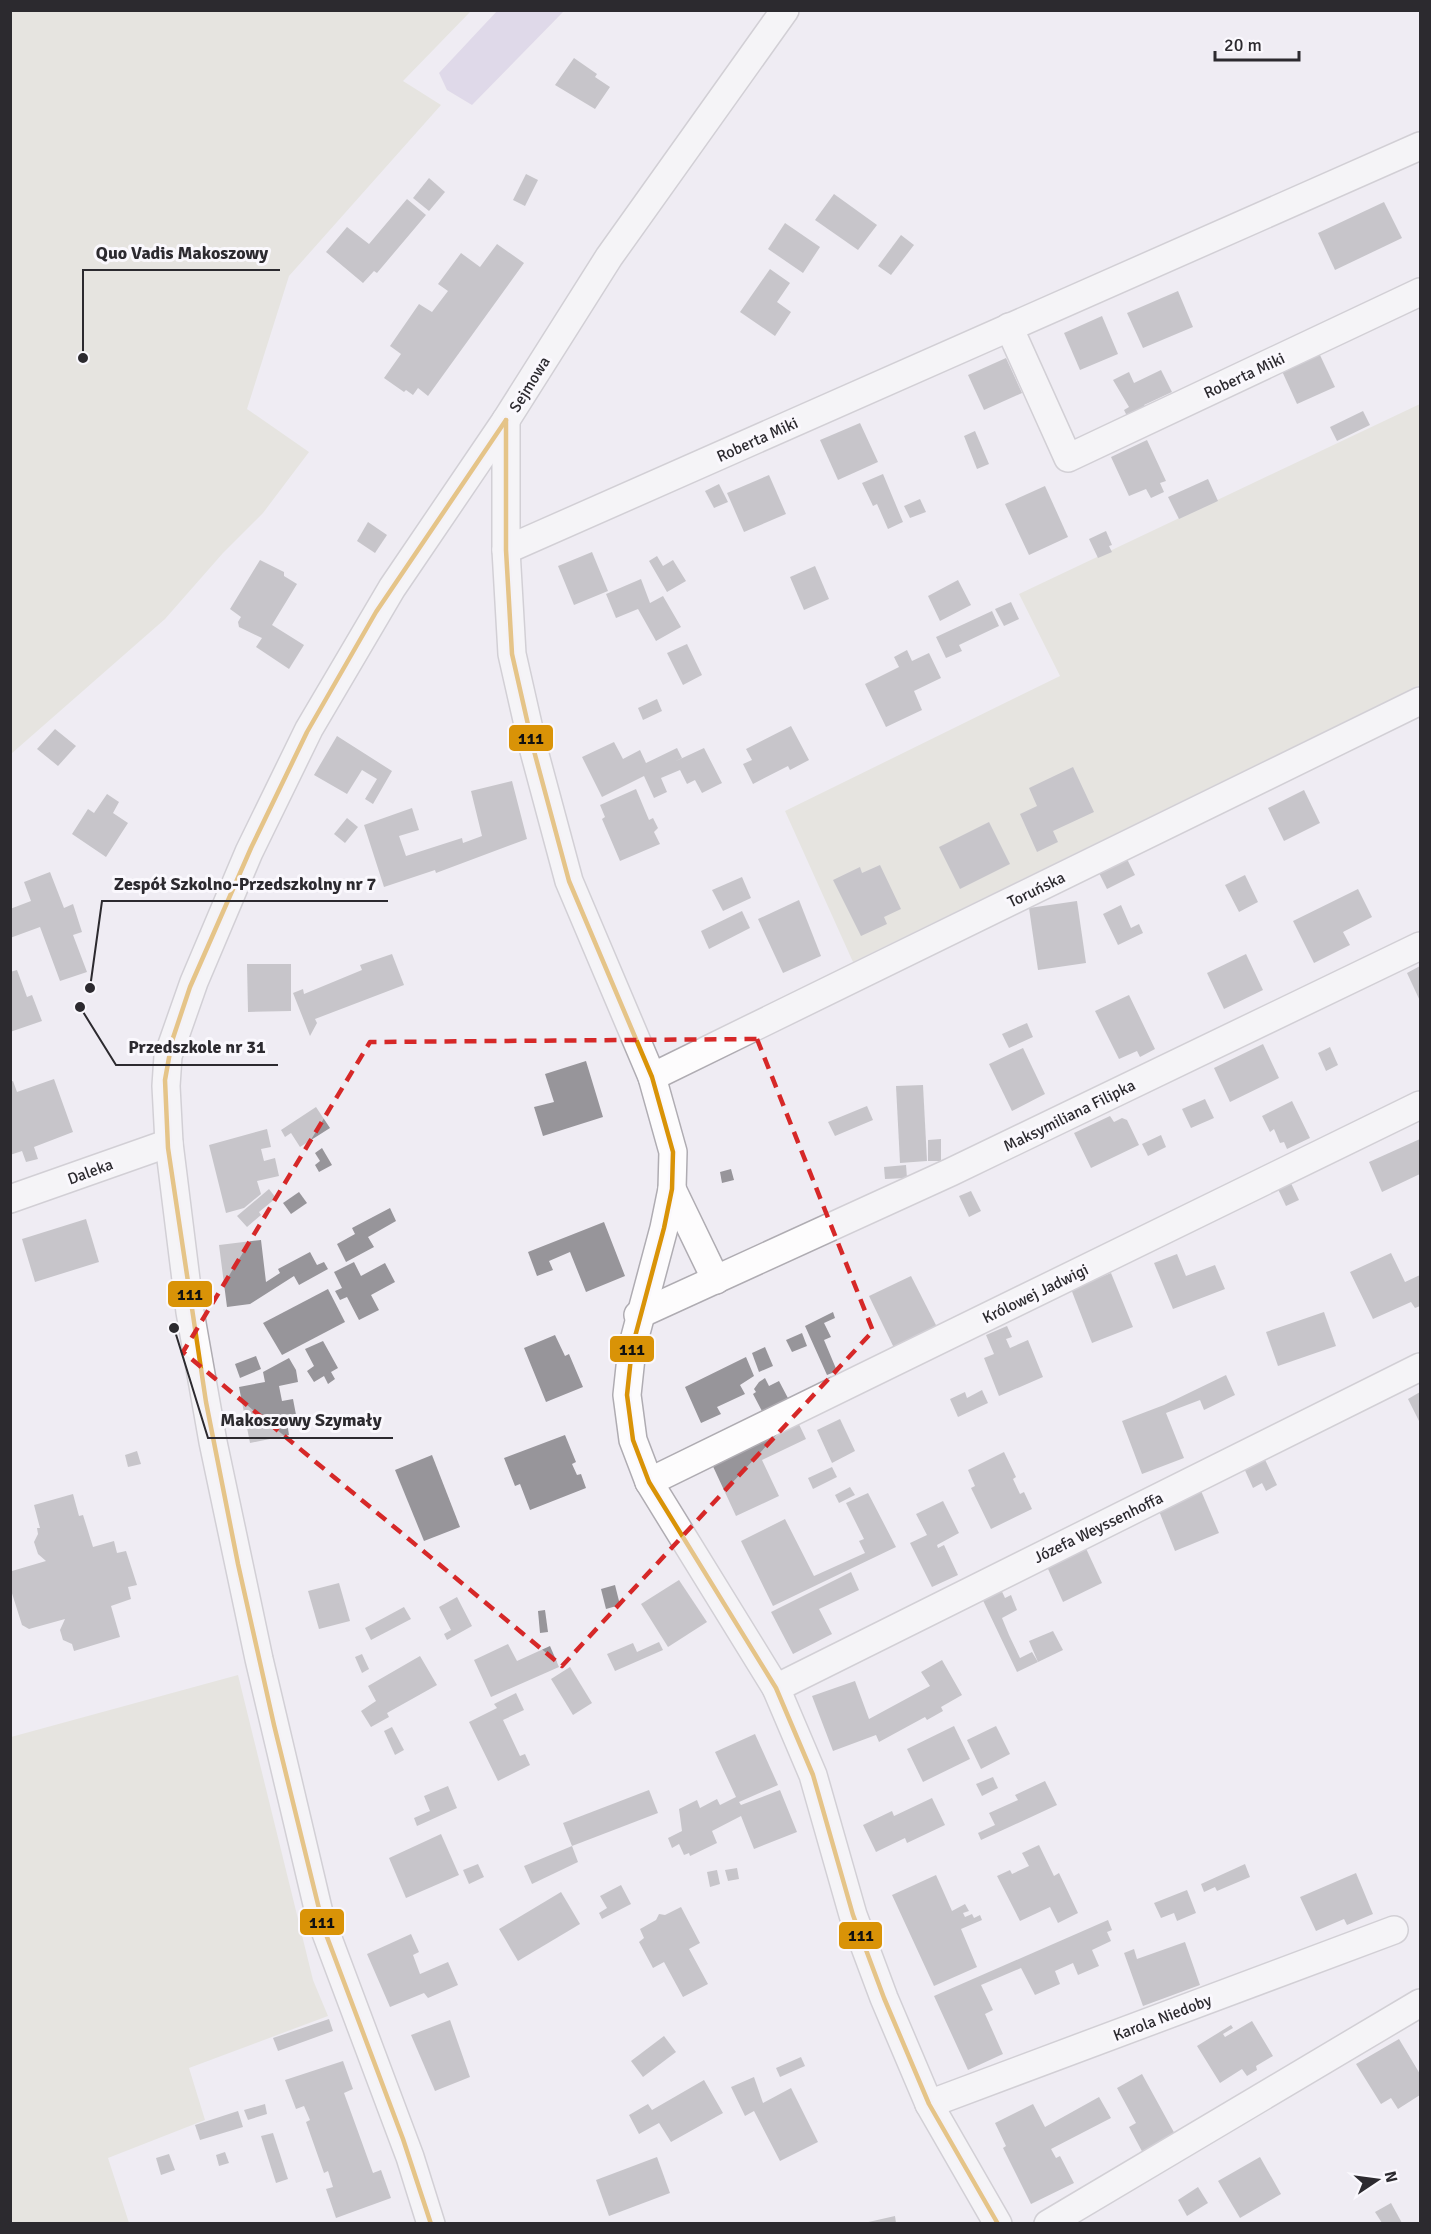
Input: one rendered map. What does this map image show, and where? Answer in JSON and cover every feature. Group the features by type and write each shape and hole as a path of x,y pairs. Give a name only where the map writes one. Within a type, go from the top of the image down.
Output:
{"street":[{"name":"Sejmowa","path":"785,10 609,257 506,420 506,550 512,654 552,828 591,938 652,1077 673,1152 672,1189 664,1228 638,1315 632,1348 627,1395 633,1440 649,1482 776,1688 813,1774 853,1915 884,1998 929,2104 998,2223"},
{"name":"Roberta Miki","path":"506,550 1420,146"},
{"name":"Roberta Miki","path":"1009,327 1068,458 1420,292"},
{"path":"431,2223 410,2157 326,1936 312,1886 213,1442 190,1312 169,1143 166,1086 168,1056 194,982 249,852 309,729 374,618 435,522 506,420"},
{"name":"Toruńska","path":"652,1077 1420,701"},
{"name":"Maksymiliana Filipka","path":"638,1315 951,1172 1420,946"},
{"name":"Królowej Jadwigi","path":"649,1482 1420,1105"},
{"name":"Daleka","path":"10,1199 169,1143"},
{"path":"672,1189 716,1280"},
{"name":"Józefa Weyssenhoffa","path":"776,1688 1420,1367"},
{"name":"Karola Niedoby","path":"929,2104 1394,1930"},
{"path":"1048,2223 1420,2003"}],"highlighted area":[{"path":"757,1039 873,1331 562,1666 183,1352 370,1042"}],"shaded area":[{"path":"11,10 471,11 403,81 441,105 289,276 247,409 309,452 263,513 223,553 165,619 11,754"},
{"path":"498,10 564,11 472,105 447,90 439,73"},
{"path":"1420,404 1420,685 853,962 785,811 1060,676 1019,594"},
{"path":"238,1675 313,1980 328,2016 189,2068 205,2120 108,2158 129,2223 11,2223 11,1737"}],"building":[{"path":"574,58 597,74 595,77 610,87 595,109 555,85"},
{"path":"526,174 538,180 525,206 513,200"},
{"path":"429,178 445,192 429,211 413,198"},
{"path":"834,194 877,225 858,250 815,220"},
{"path":"407,199 426,215 377,273 374,271 363,283 326,252 347,227 369,244"},
{"path":"1384,202 1402,238 1335,270 1318,233"},
{"path":"785,223 820,247 803,273 768,249"},
{"path":"901,235 914,245 891,275 878,266"},
{"path":"497,244 524,263 428,396 418,388 413,395 406,390 404,392 384,378 401,354 390,346 419,304 432,312 448,291 438,284 461,253 480,267"},
{"path":"770,269 790,283 777,302 791,312 775,336 740,312"},
{"path":"1178,291 1193,327 1143,348 1127,313"},
{"path":"1102,316 1118,354 1080,370 1064,333"},
{"path":"1319,353 1335,387 1297,404 1281,369"},
{"path":"1006,358 1022,393 984,410 968,375"},
{"path":"1161,370 1172,392 1144,405 1147,409 1128,418 1124,410 1129,407 1113,380 1129,372 1134,383"},
{"path":"1363,411 1370,425 1337,441 1330,427"},
{"path":"860,423 878,462 838,480 820,440"},
{"path":"975,431 989,464 977,469 964,436"},
{"path":"1147,440 1166,481 1160,483 1164,492 1151,498 1146,489 1129,496 1111,457"},
{"path":"883,474 903,522 888,529 877,504 873,506 862,483"},
{"path":"769,475 786,514 744,532 727,493"},
{"path":"1208,479 1218,501 1179,519 1168,497"},
{"path":"719,484 728,502 714,508 705,491"},
{"path":"1045,486 1068,537 1029,555 1005,504"},
{"path":"920,499 926,512 910,518 904,506"},
{"path":"368,522 387,535 375,553 357,541"},
{"path":"1106,531 1112,545 1109,546 1112,552 1098,558 1089,539"},
{"path":"592,552 608,591 574,605 558,566"},
{"path":"657,556 663,566 673,560 686,581 667,592 649,561"},
{"path":"260,560 284,572 284,576 297,584 272,625 304,645 289,669 256,647 262,638 239,627 238,622 241,617 230,609"},
{"path":"815,566 829,599 804,610 790,577"},
{"path":"641,579 650,603 663,596 681,627 656,641 638,609 616,618 606,594"},
{"path":"958,580 971,605 940,621 928,596"},
{"path":"1011,602 1019,619 1004,626 995,609"},
{"path":"992,611 999,626 959,645 962,651 946,658 936,637"},
{"path":"687,644 702,675 683,685 667,653"},
{"path":"907,650 912,661 929,653 941,678 914,691 922,710 886,727 865,684 899,667 894,657"},
{"path":"657,699 662,711 643,720 638,708"},
{"path":"791,726 809,760 790,770 788,766 753,784 743,764 752,760 746,749"},
{"path":"55,729 76,746 58,766 37,749"},
{"path":"337,736 392,771 373,804 365,799 377,779 362,770 347,794 314,775"},
{"path":"614,742 623,759 640,750 646,763 677,748 682,758 676,761 704,748 722,783 702,793 695,780 687,784 680,770 661,778 667,792 654,798 644,776 602,797 582,757"},
{"path":"1073,767 1094,812 1053,831 1058,842 1037,852 1020,814 1037,806 1029,788"},
{"path":"512,781 527,839 436,873 435,870 384,887 364,825 412,808 419,830 399,836 406,856 462,838 463,843 482,836 471,791"},
{"path":"636,789 649,820 653,818 658,828 654,832 660,844 620,861 602,819 605,817 600,805"},
{"path":"1304,790 1320,823 1284,841 1268,808"},
{"path":"107,794 119,802 113,813 128,823 106,857 72,834 88,809 94,813"},
{"path":"347,818 358,827 345,843 334,834"},
{"path":"989,822 1010,864 960,889 939,847"},
{"path":"1127,859 1135,875 1107,889 1099,873"},
{"path":"880,865 901,909 884,917 887,924 861,936 833,880 860,867 862,873"},
{"path":"50,872 64,908 73,904 82,932 73,935 87,972 60,981 40,927 10,938 10,909 31,901 24,882"},
{"path":"1245,875 1258,902 1239,912 1225,885"},
{"path":"742,877 751,898 723,911 712,890"},
{"path":"1358,889 1372,917 1343,932 1350,945 1314,963 1293,921"},
{"path":"799,900 821,956 783,973 758,919"},
{"path":"1077,901 1086,963 1038,970 1029,908"},
{"path":"1121,905 1131,928 1139,924 1143,933 1118,945 1103,914"},
{"path":"742,911 750,928 709,949 701,931"},
{"path":"392,954 404,985 315,1019 317,1023 310,1036 293,993 303,989 304,994 362,970 360,965"},
{"path":"1246,954 1263,990 1224,1009 1207,973"},
{"path":"247,964 291,964 291,1011 248,1012"},
{"path":"1420,966 1420,1001 1407,973"},
{"path":"17,970 27,997 32,995 42,1021 10,1032 10,972"},
{"path":"1129,995 1155,1049 1140,1057 1137,1051 1119,1059 1095,1011"},
{"path":"1027,1023 1033,1037 1009,1048 1002,1034"},
{"path":"1263,1044 1279,1078 1230,1102 1214,1068"},
{"path":"1330,1047 1338,1065 1326,1071 1318,1053"},
{"path":"1023,1048 1045,1094 1012,1111 989,1064"},
{"path":"586,1061 603,1117 543,1136 534,1107 554,1102 545,1074"},
{"path":"54,1079 73,1132 34,1147 38,1159 26,1162 22,1151 10,1155 10,1082 13,1081 17,1092"},
{"path":"923,1085 927,1161 900,1163 896,1086"},
{"path":"1205,1099 1214,1118 1191,1128 1182,1109"},
{"path":"1292,1101 1310,1138 1287,1149 1284,1142 1280,1143 1274,1129 1270,1132 1262,1116"},
{"path":"867,1106 873,1120 835,1136 828,1122"},
{"path":"316,1107 330,1128 300,1147 291,1133 285,1137 281,1130"},
{"path":"1110,1116 1114,1122 1122,1118 1127,1120 1139,1145 1091,1168 1074,1133"},
{"path":"267,1129 271,1147 261,1149 264,1161 275,1158 279,1176 257,1181 261,1194 244,1208 226,1213 209,1145"},
{"path":"1161,1135 1166,1147 1148,1156 1142,1144"},
{"path":"941,1139 941,1161 928,1161 928,1140"},
{"path":"1420,1139 1420,1174 1382,1192 1369,1162"},
{"path":"322,1148 332,1165 319,1172 315,1165 320,1161 315,1153"},
{"path":"906,1165 907,1178 885,1179 884,1167"},
{"path":"731,1169 734,1180 722,1183 720,1172"},
{"path":"1289,1179 1299,1200 1286,1206 1276,1185"},
{"path":"269,1189 276,1198 259,1212 261,1215 247,1227 237,1216"},
{"path":"971,1191 981,1211 969,1217 959,1196"},
{"path":"299,1192 307,1203 291,1214 283,1203"},
{"path":"390,1208 396,1221 368,1237 374,1247 346,1262 337,1244 355,1234 352,1228"},
{"path":"86,1219 99,1262 35,1282 22,1239"},
{"path":"604,1222 625,1276 586,1292 570,1252 549,1261 553,1270 537,1276 528,1252"},
{"path":"261,1240 266,1282 280,1273 278,1269 310,1252 317,1265 324,1262 328,1269 299,1285 294,1276 250,1304 227,1307 219,1245"},
{"path":"1391,1253 1405,1282 1420,1275 1420,1306 1415,1308 1411,1302 1373,1319 1350,1272"},
{"path":"1177,1254 1186,1276 1215,1265 1225,1289 1173,1309 1154,1263"},
{"path":"354,1262 361,1276 385,1263 395,1282 371,1295 379,1310 359,1320 347,1297 340,1300 335,1291 342,1288 334,1272"},
{"path":"1111,1273 1133,1327 1092,1343 1071,1289"},
{"path":"911,1276 938,1329 895,1350 869,1296"},
{"path":"328,1289 345,1322 282,1355 263,1323"},
{"path":"833,1312 835,1318 824,1323 831,1337 824,1340 837,1371 827,1375 805,1326"},
{"path":"1324,1312 1336,1346 1278,1366 1266,1332"},
{"path":"1007,1326 1012,1337 1006,1339 1010,1348 1028,1340 1043,1377 999,1396 984,1358 994,1354 986,1335"},
{"path":"802,1333 807,1346 792,1352 786,1340"},
{"path":"555,1335 565,1356 569,1354 583,1387 546,1402 524,1348"},
{"path":"323,1341 338,1368 331,1372 335,1379 328,1384 324,1376 314,1382 307,1371 314,1366 305,1349"},
{"path":"765,1347 773,1366 759,1372 752,1353"},
{"path":"256,1356 261,1369 240,1378 235,1364"},
{"path":"746,1357 754,1376 740,1385 745,1394 717,1407 721,1414 701,1423 685,1387"},
{"path":"289,1358 296,1370 298,1382 279,1386 282,1401 293,1399 297,1420 287,1422 289,1435 250,1443 239,1387 265,1382 263,1372"},
{"path":"1226,1375 1235,1395 1204,1410 1200,1400 1166,1413 1184,1458 1142,1474 1122,1421 1164,1405"},
{"path":"765,1378 769,1386 779,1381 790,1402 764,1415 753,1394 759,1382"},
{"path":"982,1390 988,1403 958,1417 950,1399 965,1392 967,1398"},
{"path":"1420,1392 1420,1423 1408,1399"},
{"path":"796,1418 806,1439 762,1460 779,1496 736,1516 710,1460"},
{"path":"840,1419 855,1451 832,1463 817,1430"},
{"path":"565,1435 576,1462 572,1464 577,1475 581,1474 586,1488 530,1510 520,1484 515,1486 504,1458"},
{"path":"1259,1447 1277,1485 1266,1491 1262,1483 1253,1488 1243,1466"},
{"path":"137,1451 141,1464 128,1467 125,1455"},
{"path":"1004,1452 1016,1477 1013,1479 1020,1494 1024,1492 1032,1509 991,1529 971,1488 975,1486 968,1470"},
{"path":"432,1455 460,1527 424,1541 395,1470"},
{"path":"832,1467 837,1477 813,1489 808,1478"},
{"path":"1196,1479 1219,1533 1175,1551 1153,1496"},
{"path":"850,1487 855,1495 839,1503 835,1495"},
{"path":"868,1493 896,1547 773,1606 741,1541 785,1519 814,1576 865,1553 859,1541 864,1539 846,1503"},
{"path":"73,1494 79,1516 83,1515 93,1547 114,1541 117,1553 126,1551 137,1585 128,1587 131,1599 111,1606 120,1637 74,1651 72,1644 63,1640 60,1630 65,1619 29,1629 22,1625 10,1587 12,1571 46,1561 38,1554 34,1542 38,1534 37,1528 40,1528 34,1505"},
{"path":"943,1501 959,1533 937,1545 938,1548 944,1545 958,1575 932,1587 910,1543 927,1535 916,1514"},
{"path":"1083,1542 1102,1583 1063,1602 1044,1560"},
{"path":"851,1572 859,1590 819,1609 832,1634 793,1654 771,1612"},
{"path":"679,1580 707,1622 668,1647 641,1604"},
{"path":"339,1583 350,1621 319,1629 308,1591"},
{"path":"998,1583 1005,1598 1011,1595 1017,1610 1002,1618 1020,1658 1032,1652 1038,1662 1017,1672 979,1592"},
{"path":"615,1585 620,1605 606,1609 601,1589"},
{"path":"457,1597 472,1626 447,1640 444,1634 451,1630 439,1607"},
{"path":"404,1607 411,1619 371,1640 365,1628"},
{"path":"545,1610 548,1632 540,1633 538,1611"},
{"path":"1053,1631 1063,1650 1038,1662 1029,1641"},
{"path":"659,1642 663,1650 615,1671 607,1654 633,1643 637,1652"},
{"path":"508,1644 517,1661 550,1646 559,1667 491,1697 474,1660"},
{"path":"362,1654 369,1669 362,1673 355,1657"},
{"path":"420,1656 437,1685 387,1713 389,1717 371,1727 361,1711 376,1701 368,1686"},
{"path":"942,1660 962,1695 941,1707 943,1711 927,1720 925,1717 879,1742 876,1735 833,1751 812,1696 855,1681 869,1719 930,1686 921,1672"},
{"path":"570,1667 592,1703 573,1715 551,1679"},
{"path":"516,1693 524,1710 503,1720 520,1756 525,1754 530,1765 498,1781 469,1722 497,1708 494,1704"},
{"path":"954,1726 970,1759 923,1782 907,1749"},
{"path":"996,1726 1010,1754 981,1769 967,1740"},
{"path":"392,1727 404,1750 395,1755 384,1731"},
{"path":"755,1734 778,1785 739,1802 741,1805 780,1790 797,1832 754,1849 741,1816 712,1831 717,1843 690,1856 689,1853 684,1855 679,1844 672,1848 668,1838 682,1831 679,1809 697,1800 700,1808 717,1799 720,1805 736,1797 715,1752"},
{"path":"993,1777 998,1788 982,1796 976,1784"},
{"path":"1045,1781 1057,1805 981,1840 978,1833 995,1825 989,1813 1018,1800 1015,1795"},
{"path":"448,1786 457,1808 417,1826 414,1818 430,1811 424,1796"},
{"path":"649,1790 658,1813 572,1846 563,1823"},
{"path":"932,1798 945,1825 907,1843 905,1838 876,1852 863,1825 892,1811 894,1816"},
{"path":"441,1834 459,1875 406,1898 389,1858"},
{"path":"1039,1845 1054,1876 1059,1873 1078,1913 1058,1923 1050,1907 1020,1921 997,1876 1010,1870 1012,1874 1029,1866 1022,1853"},
{"path":"572,1846 578,1862 532,1884 524,1866"},
{"path":"478,1864 484,1877 469,1884 463,1870"},
{"path":"1245,1864 1250,1877 1217,1891 1215,1887 1204,1892 1201,1884"},
{"path":"737,1868 739,1879 728,1881 725,1870"},
{"path":"717,1870 720,1884 710,1887 707,1872"},
{"path":"1356,1873 1373,1914 1347,1925 1344,1919 1316,1931 1300,1897"},
{"path":"936,1875 952,1911 965,1904 969,1911 963,1913 965,1917 972,1914 974,1918 980,1915 982,1920 961,1929 977,1967 934,1986 892,1895"},
{"path":"621,1885 631,1904 602,1919 599,1913 607,1908 600,1896"},
{"path":"1187,1890 1196,1913 1177,1921 1174,1913 1161,1918 1154,1903"},
{"path":"561,1892 580,1924 518,1961 499,1929"},
{"path":"681,1907 700,1943 689,1949 708,1984 683,1997 664,1962 653,1968 639,1942 644,1938 640,1929 656,1920 659,1914 665,1915"},
{"path":"1108,1920 1112,1930 1107,1932 1111,1941 1092,1950 1099,1966 1078,1975 1073,1963 1055,1971 1060,1984 1035,1995 1021,1968 981,1985 993,2010 985,2014 1003,2054 968,2070 934,1996"},
{"path":"411,1934 419,1952 413,1955 420,1974 448,1962 458,1985 428,1998 424,1993 390,2007 367,1954"},
{"path":"1185,1942 1200,1985 1143,2006 1124,1953 1134,1949 1137,1959"},
{"path":"329,2019 333,2031 278,2051 273,2038"},
{"path":"450,2020 470,2077 435,2091 411,2035"},
{"path":"1252,2021 1273,2056 1256,2066 1257,2070 1247,2076 1242,2069 1220,2083 1197,2046 1231,2025 1233,2028 1223,2034 1225,2037"},
{"path":"664,2036 676,2052 643,2077 631,2061"},
{"path":"1399,2039 1420,2074 1420,2095 1398,2109 1391,2098 1381,2104 1356,2064"},
{"path":"801,2057 805,2066 780,2077 776,2068"},
{"path":"343,2061 353,2089 344,2093 373,2173 381,2170 391,2198 336,2218 326,2189 333,2187 328,2171 324,2173 306,2122 310,2120 304,2106 296,2109 285,2080"},
{"path":"1142,2074 1176,2136 1144,2155 1129,2127 1136,2123 1117,2088"},
{"path":"754,2077 763,2103 791,2088 818,2142 780,2161 754,2111 745,2116 731,2087"},
{"path":"704,2080 723,2113 671,2142 659,2123 639,2134 629,2115 648,2104 652,2110"},
{"path":"1099,2097 1111,2118 1051,2149 1056,2158 1060,2156 1074,2183 1031,2204 1003,2148 1006,2146 995,2123 1033,2104 1045,2127"},
{"path":"265,2104 267,2114 248,2120 244,2110"},
{"path":"238,2111 243,2127 200,2140 195,2125"},
{"path":"273,2133 288,2179 276,2183 261,2136"},
{"path":"225,2152 229,2163 219,2166 216,2155"},
{"path":"169,2154 175,2170 161,2175 156,2158"},
{"path":"657,2157 670,2193 609,2216 596,2180"},
{"path":"1260,2157 1281,2194 1240,2218 1218,2181"},
{"path":"1198,2187 1208,2203 1187,2216 1178,2200"},
{"path":"1391,2203 1402,2223 1382,2223 1375,2212"},
{"path":"895,2216 896,2223 864,2223"}],"transit line":[{"name":"111","path":"506,420 506,550 512,654 534,751 569,881 652,1077 673,1152 672,1189 664,1228 632,1348 627,1395 633,1440 649,1482 776,1688 813,1775 853,1915 884,1998 929,2104 998,2224"},
{"name":"111","path":"431,2224 403,2139 324,1929 274,1725 238,1564 206,1402 168,1148 165,1080 172,1041 190,987 251,848 307,732 376,612 506,420"}],"place":[{"name":"Quo Vadis Makoszowy","path":"83,358"},
{"name":"Zespół Szkolno-Przedszkolny nr 7","path":"90,988"},
{"name":"Przedszkole nr 31","path":"80,1007"},
{"name":"Makoszowy Szymały","path":"174,1328"}]}
